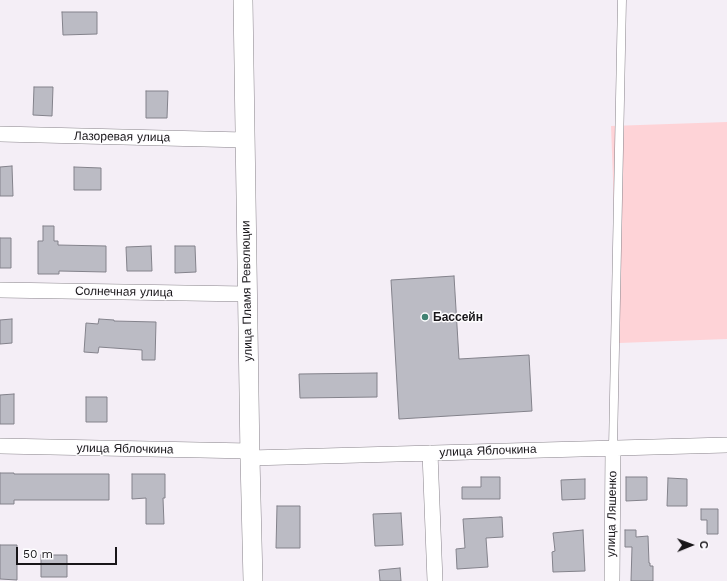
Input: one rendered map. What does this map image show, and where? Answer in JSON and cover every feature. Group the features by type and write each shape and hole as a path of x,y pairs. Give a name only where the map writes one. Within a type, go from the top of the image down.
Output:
{"street":[{"name":"улица Пламя Революции","path":"243,0 253,581"},
{"name":"Лазоревая улица","path":"0,134 245,140"},
{"name":"Солнечная улица","path":"0,290 247,294"},
{"name":"улица Яблочкина","path":"0,446 250,454 430,453 727,445"},
{"name":"улица Ляшенко","path":"612,581 613,447"},
{"path":"430,453 435,581"}],"lane":[{"path":"613,447 622,0"}],"shaded area":[{"path":"727,122 727,339 619,343 611,126"}],"building":[{"path":"62,12 97,12 97,34 63,35"},
{"path":"34,87 53,87 52,116 33,115"},
{"path":"146,91 168,91 167,118 146,118"},
{"path":"12,166 13,196 0,196 0,167"},
{"path":"74,167 101,168 101,190 74,190"},
{"path":"43,226 54,226 54,241 58,241 58,245 106,246 106,272 59,271 59,274 38,274 38,241 43,241"},
{"path":"0,238 11,238 11,268 0,268"},
{"path":"151,246 152,271 127,271 126,247"},
{"path":"175,246 195,246 196,272 175,273"},
{"name":"Бассейн","path":"454,276 459,359 529,355 532,411 399,419 391,280"},
{"path":"12,319 12,343 0,344 0,320"},
{"path":"99,319 114,321 156,322 155,360 142,360 142,350 99,347 98,353 84,352 86,323 98,324"},
{"path":"377,373 377,397 300,398 299,374"},
{"path":"14,394 14,424 0,424 0,395"},
{"path":"86,397 107,397 107,422 86,422"},
{"path":"0,473 109,474 109,500 14,500 14,504 0,504"},
{"path":"132,474 165,474 165,498 163,498 164,524 146,524 146,498 132,499"},
{"path":"481,477 500,477 500,499 462,499 462,487 481,487"},
{"path":"626,477 647,477 647,500 626,501"},
{"path":"668,478 687,479 687,506 667,506"},
{"path":"585,479 585,499 562,500 561,480"},
{"path":"277,506 300,506 300,548 276,548"},
{"path":"701,509 718,509 718,534 707,534 707,520 701,520"},
{"path":"401,513 403,545 375,546 373,514"},
{"path":"502,517 503,537 486,538 488,567 457,569 456,549 465,548 463,519"},
{"path":"583,530 585,571 553,572 552,552 555,551 553,533"},
{"path":"625,530 636,530 636,537 648,536 649,563 650,566 653,566 653,581 631,581 632,547 625,547"},
{"path":"0,545 17,545 17,580 0,579"},
{"path":"41,555 67,555 67,577 41,577"},
{"path":"400,568 401,581 380,581 379,570"}],"place":[{"name":"Бассейн","path":"425,317"}]}
